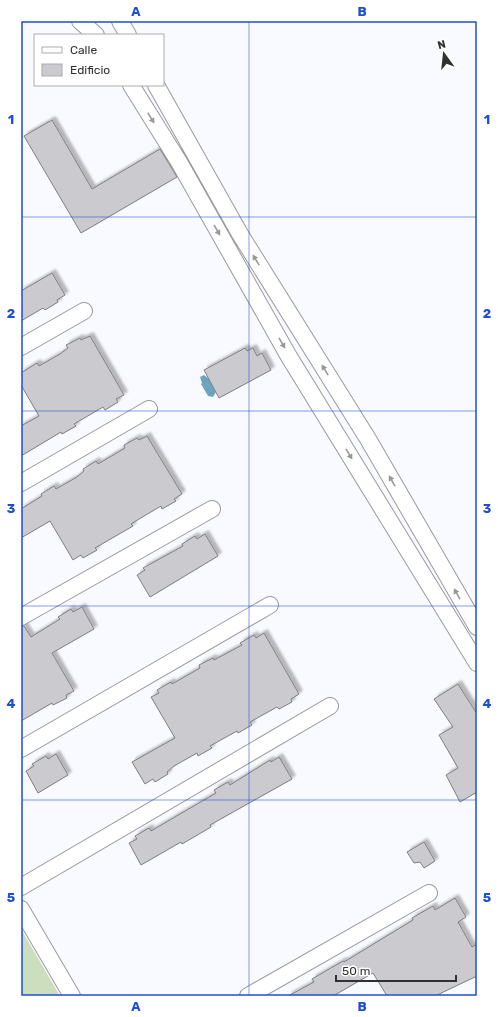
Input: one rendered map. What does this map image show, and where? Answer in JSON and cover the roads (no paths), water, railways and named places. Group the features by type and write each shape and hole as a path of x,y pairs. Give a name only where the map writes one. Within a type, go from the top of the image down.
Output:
{"street":[{"path":"80,21 95,34"},
{"path":"120,21 127,34"},
{"path":"132,86 179,162 288,355 477,663"},
{"path":"157,86 240,234 368,439 477,627"},
{"path":"21,347 84,311"},
{"path":"21,483 149,410"},
{"path":"21,617 212,508"},
{"path":"418,567 435,556"},
{"path":"21,749 270,605"},
{"path":"21,887 330,706"},
{"path":"248,996 429,893"},
{"path":"21,909 72,996"}],"water":[{"path":"204,375 209,379 216,392 213,397 208,396 201,384 200,377"}]}
